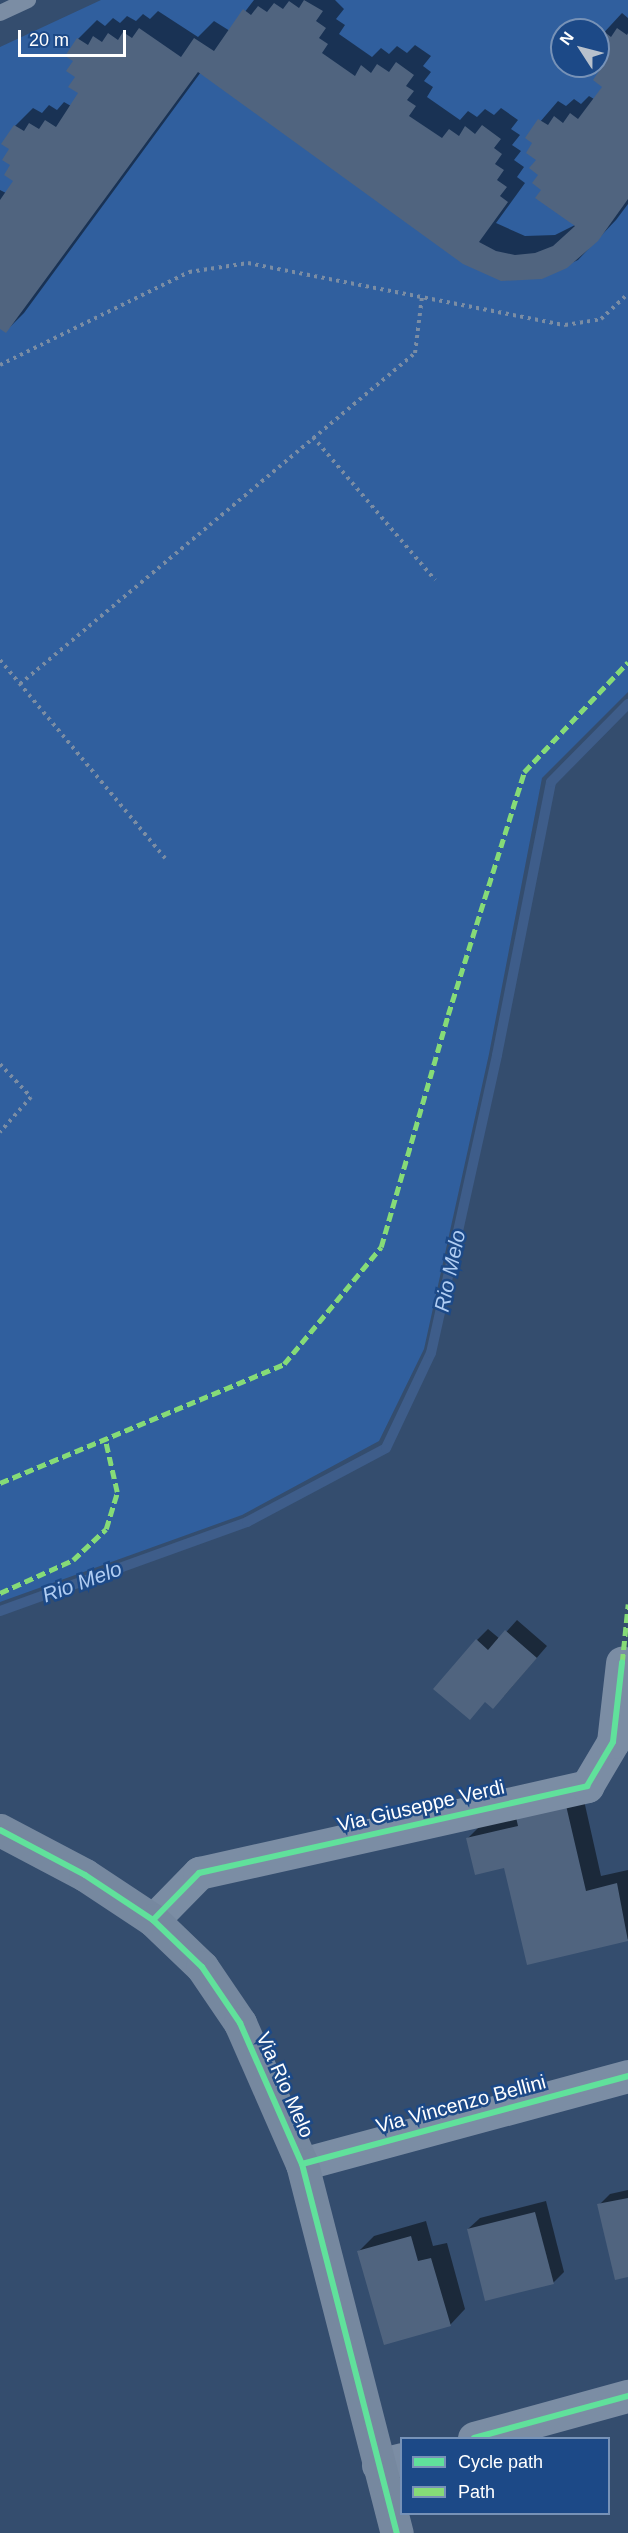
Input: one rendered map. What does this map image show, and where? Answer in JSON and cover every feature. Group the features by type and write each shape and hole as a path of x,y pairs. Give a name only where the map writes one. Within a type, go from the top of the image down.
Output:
{"street":[{"name":"Via Giuseppe Verdi","path":"153,1920 200,1872 586,1786 613,1742 622,1663"},
{"name":"Via Rio Melo","path":"0,1830 85,1875 153,1920 202,1967 240,2023 302,2164 390,2462 397,2533"},
{"name":"Via Vincenzo Bellini","path":"302,2164 628,2076"},
{"path":"481,2437 628,2396"}],"lane":[{"path":"0,13 28,0"}],"path":[{"path":"0,365 189,272 248,263 565,325 601,319 628,294"},
{"path":"20,684 415,353 422,297"},
{"path":"314,437 435,580"},
{"path":"0,660 165,858"},
{"path":"0,1064 31,1097 0,1132"}],"shaded area":[{"path":"101,0 628,0 628,692 542,778 489,1054 424,1349 379,1441 242,1515 0,1602 0,47"}],"building":[{"path":"304,0 323,11 316,21 326,28 319,38 328,44 322,53 355,76 361,65 371,73 377,64 389,72 396,62 414,75 406,86 414,91 407,100 416,106 409,116 442,138 449,129 459,136 465,126 475,134 482,125 501,139 494,148 502,154 495,164 504,170 497,180 507,187 500,196 508,202 479,242 496,251 515,255 535,253 553,246 575,226 535,198 541,190 532,183 538,175 529,168 536,160 526,153 532,143 525,138 538,119 548,125 554,116 563,123 570,113 578,119 602,87 593,80 594,78 610,78 610,36 617,28 627,35 628,33 628,199 598,241 567,268 542,279 501,281 463,264 198,72 6,333 0,329 0,200 13,181 4,175 10,165 2,160 9,149 1,144 14,125 24,131 29,123 39,129 45,120 56,127 78,93 68,87 75,77 66,71 73,61 65,56 77,38 88,45 93,36 102,42 108,33 118,40 123,32 132,38 139,28 181,57 194,38 214,51 243,9 251,15 258,6 267,12 274,3 283,9 289,1 299,8"},
{"path":"505,1630 537,1658 493,1709 485,1702 470,1720 433,1689 476,1639 488,1650"},
{"path":"565,1801 586,1891 617,1883 628,1941 527,1965 504,1868 475,1875 466,1838 518,1826 515,1813"},
{"path":"628,2198 628,2277 615,2280 597,2204"},
{"path":"535,2212 554,2284 485,2301 467,2229"},
{"path":"411,2236 418,2261 431,2258 451,2326 384,2345 357,2251"}],"waterway":[{"name":"Rio Melo","path":"0,1611 247,1522 386,1448 431,1353 497,1055 551,782 628,704"}],"marked path":[{"path":"0,1483 284,1364 381,1247 448,1015 524,772 628,662"},
{"path":"0,1593 73,1560 106,1529 117,1492 105,1439"},
{"path":"622,1663 628,1604"}],"cycle path":[{"path":"153,1920 199,1873 587,1786 613,1742 622,1663"},
{"path":"0,1830 85,1875 153,1920 202,1967 240,2023 302,2164 397,2533"},
{"path":"302,2164 628,2076"},
{"path":"478,2437 628,2396"}]}
